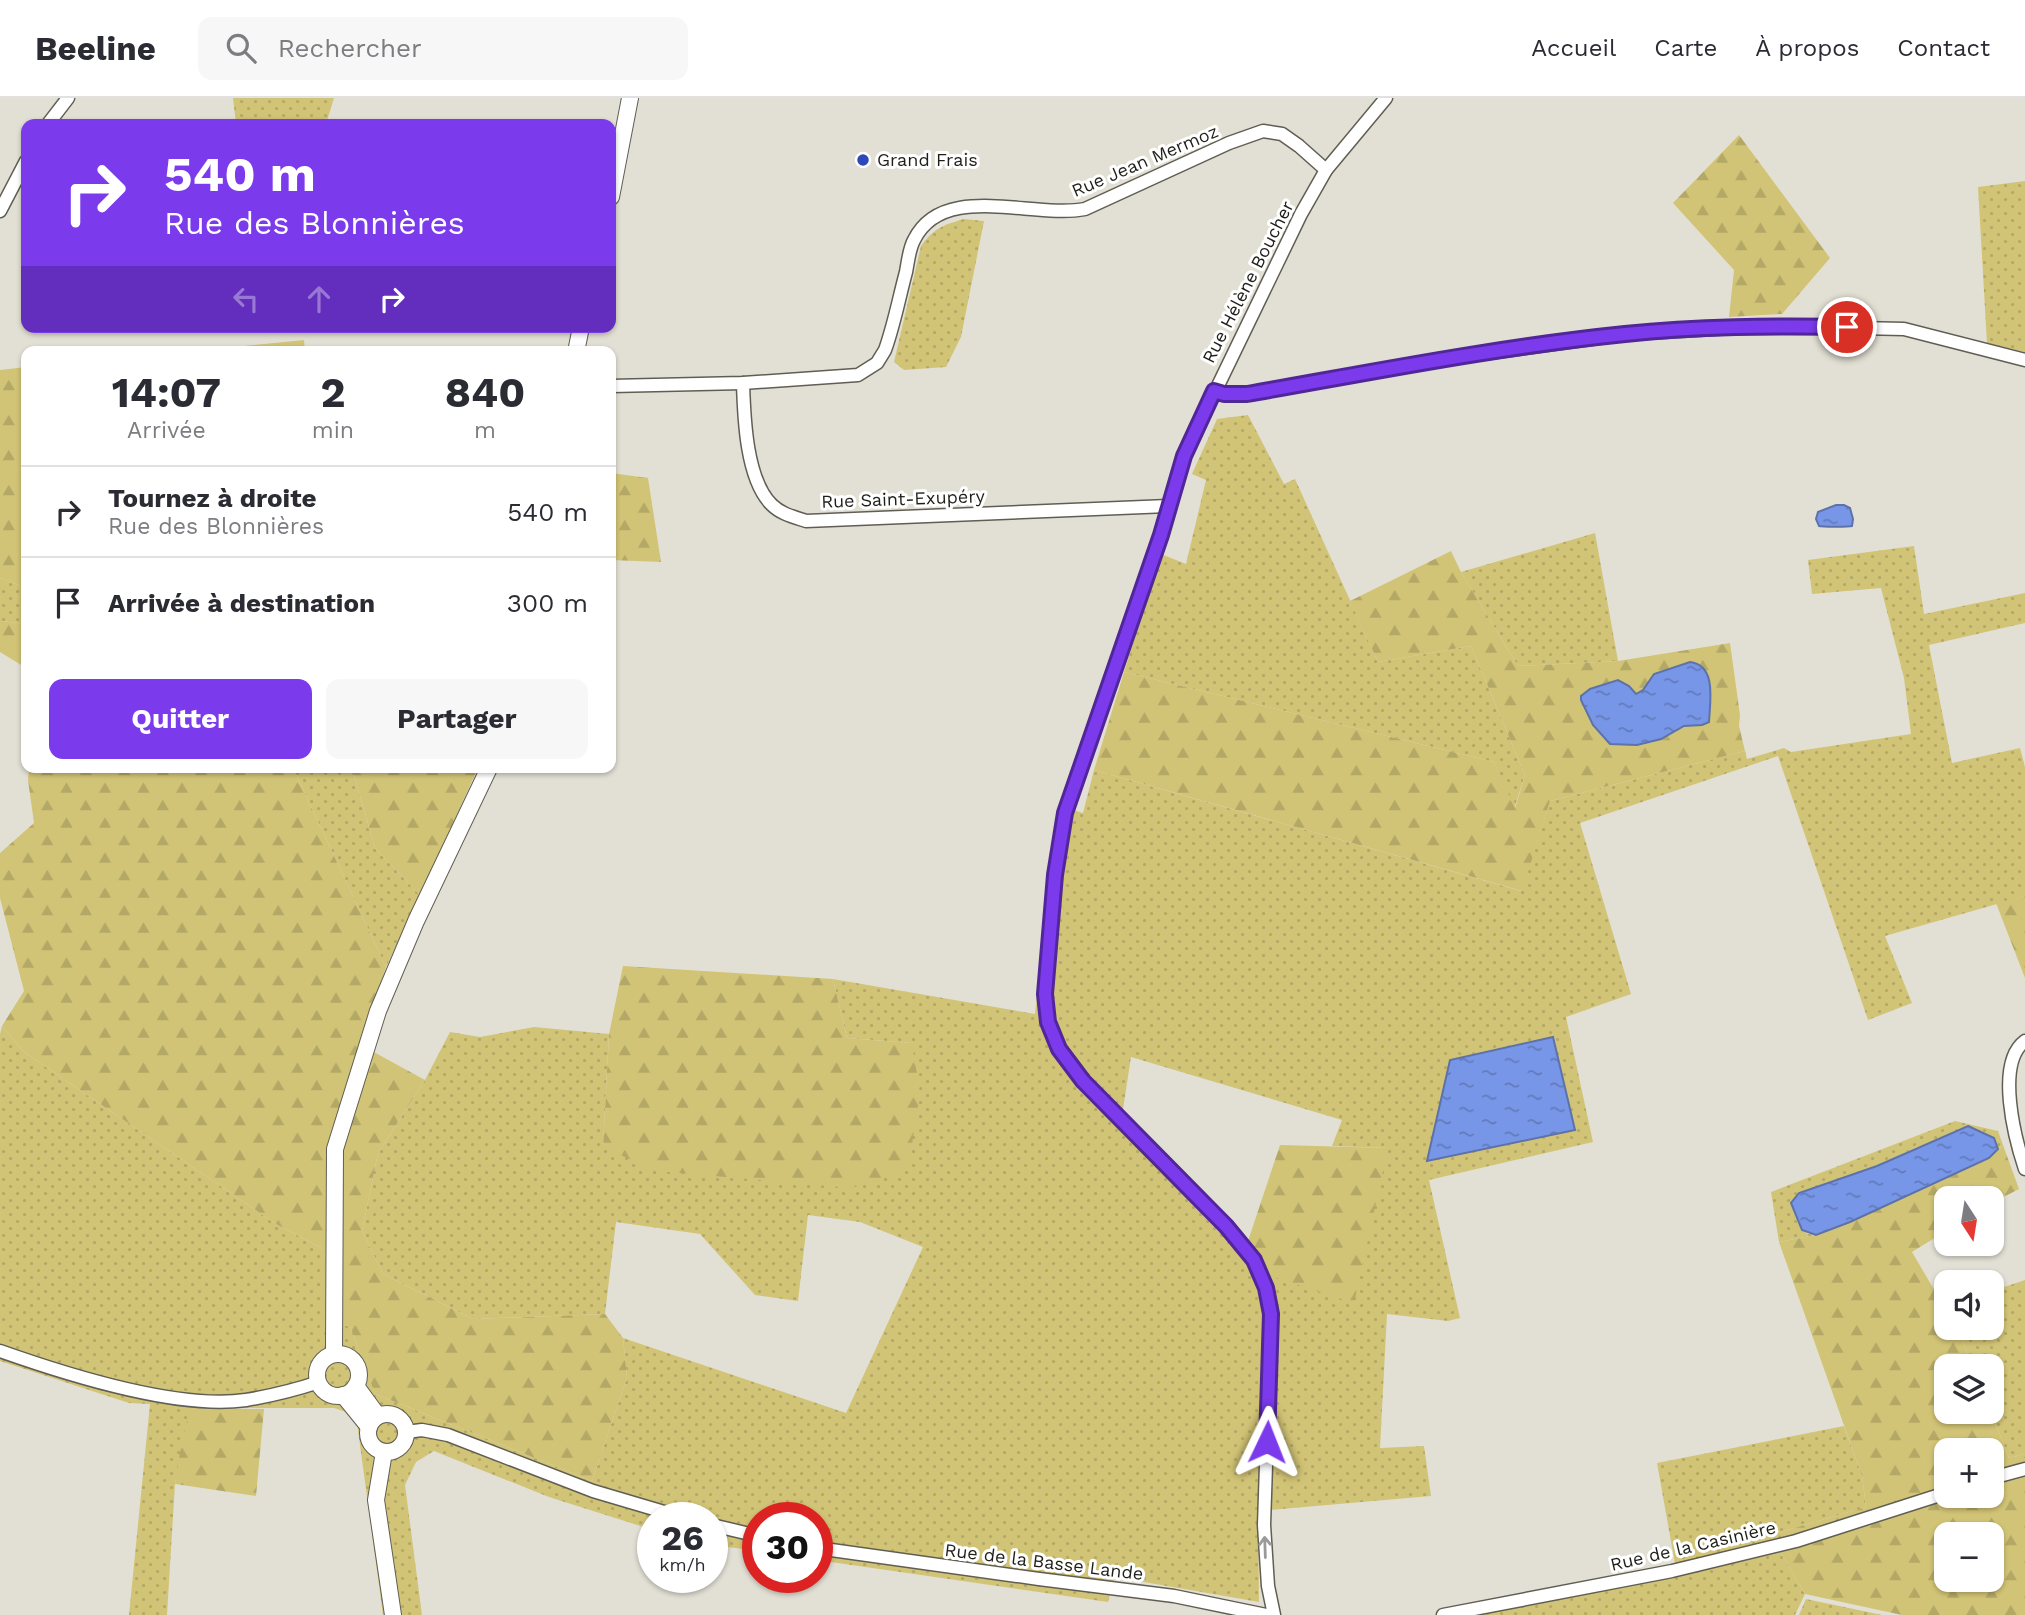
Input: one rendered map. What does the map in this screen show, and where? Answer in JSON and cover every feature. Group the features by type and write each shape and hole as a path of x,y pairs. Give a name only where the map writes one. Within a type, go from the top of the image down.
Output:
{"street":[{"path":"52,119 68,98"},
{"path":"616,171 630,98"},
{"name":"Rue Hélène Boucher","path":"1274,1615 1268,1586 1264,1525 1271,1314 1266,1288 1254,1260 1226,1226 1083,1081 1059,1049 1048,1022 1045,994 1055,875 1065,813 1161,535 1184,456 1301,214 1326,170 1385,98"},
{"name":"Rue Jean Mermoz","path":"616,386 743,383 858,375 877,363 891,333 913,241 925,223 942,211 964,205 1066,213 1084,209 1228,143 1263,131 1282,134 1326,170"},
{"path":"0,211 21,170"},
{"path":"1214,391 1247,394 1460,356 1627,334 1765,326 1904,329 2025,360"},
{"name":"Rue Saint-Exupéry","path":"743,383 748,446 758,485 771,504 786,515 806,521 1168,506"},
{"path":"334,1354 335,1149 378,1011 416,921 487,773"},
{"path":"2022,1044 2010,1063 2008,1088 2025,1169"},
{"path":"0,1351 58,1372 155,1394 199,1400 244,1400 319,1382"},
{"path":"334,1354 354,1360 359,1373 349,1391 337,1395 326,1391 319,1382 319,1367 334,1354"},
{"path":"349,1391 373,1421 370,1443 384,1452 400,1447 406,1432 401,1420 390,1414 373,1421"},
{"path":"406,1432 422,1430 448,1435 593,1492 637,1504"},
{"path":"384,1452 376,1500 393,1615"},
{"path":"2004,1475 2025,1469"},
{"name":"Rue de la Casinière","path":"1443,1615 1672,1571 1807,1537 1934,1497"},
{"name":"Rue de la Basse Lande","path":"833,1550 1174,1596 1266,1615"}],"green space":[{"path":"233,98 334,98 328,119 235,119"},
{"path":"1739,135 1830,258 1782,314 1729,317 1734,270 1673,203"},
{"path":"2025,181 2025,352 1987,343 1978,187"},
{"path":"964,219 984,221 961,337 946,367 904,370 894,362 921,246 940,228"},
{"path":"304,340 304,346 244,346"},
{"path":"21,368 21,586 0,578 0,370"},
{"path":"1248,415 1284,484 1295,479 1378,662 1471,646 1525,775 1514,809 1494,762 1124,672 1161,554 1186,564 1206,480 1192,474 1217,419"},
{"path":"616,474 648,478 661,562 616,560"},
{"path":"1595,533 1618,661 1518,666 1461,572"},
{"path":"1914,546 1924,614 2025,593 2025,623 1929,645 1952,763 2020,748 2025,767 2025,896 1885,936 1912,1003 1868,1020 1778,756 1580,823 1631,994 1566,1017 1593,1142 1429,1180 1460,1318 1448,1321 1387,1314 1380,1448 1424,1446 1431,1496 1258,1511 1259,1602 1115,1577 1108,1602 833,1562 833,1502 742,1502 742,1549 728,1547 728,1502 637,1502 637,1525 549,1497 434,1451 416,1462 405,1485 422,1615 383,1615 357,1423 349,1413 334,1408 191,1408 175,1484 167,1615 129,1615 150,1404 129,1403 0,1361 2,1026 24,1052 276,1224 323,1249 323,1325 350,1326 375,1394 592,1481 627,1377 623,1338 846,1413 923,1247 860,1222 808,1215 798,1301 755,1295 700,1234 616,1222 605,1314 473,1319 383,1274 362,1231 378,1153 425,1080 450,1032 480,1037 534,1027 609,1034 603,1147 912,1043 847,1038 833,979 1035,1014 1058,805 1083,813 1094,770 1521,891 1550,801 1745,751 1747,759 1784,748 1791,752 1911,734 1904,678 1881,588 1812,594 1808,560","holes":["1131,1057 1342,1120 1332,1146 1388,1148 1267,1275 1248,1241 1122,1116"]},
{"path":"1451,551 1518,666 1618,661 1730,643 1740,715 1739,726 1745,751 1550,801 1522,891 1094,770 1124,672 1494,762 1515,808 1525,775 1471,646 1378,662 1350,601"},
{"path":"0,578 21,586 21,623 0,621"},
{"path":"0,621 21,623 21,665 0,652"},
{"path":"29,773 295,773 386,967 361,1045 425,1080 378,1153 362,1231 383,1274 473,1319 605,1314 623,1338 627,1377 592,1481 375,1394 350,1326 323,1325 323,1249 276,1224 24,1052 2,1026 24,991 0,898 0,853 34,823"},
{"path":"295,773 353,773 375,848 420,895 386,967"},
{"path":"353,773 476,773 420,895 375,848"},
{"path":"2025,896 2025,978 1996,903"},
{"path":"623,966 833,979 847,1038 912,1043 920,1093 908,1170 852,1188 656,1171 603,1147 609,1034"},
{"path":"1955,1121 1998,1131 2003,1145 1998,1149 1994,1138 1917,1147 1877,1166 1805,1233 1816,1235 1779,1242 1771,1192"},
{"path":"1280,1145 1388,1148 1354,1303 1267,1275 1248,1241"},
{"path":"2003,1145 2019,1189 2004,1197 2004,1186 1934,1186 1934,1238 1912,1252 1934,1290 1934,1340 1962,1340 1968,1354 1934,1354 1934,1424 1996,1424 2001,1438 1934,1438 1934,1508 2004,1508 2004,1445 2009,1458 2025,1454 2025,1615 1902,1615 1805,1594 1770,1535 1866,1507 1862,1476 1779,1242 1816,1235 1989,1158"},
{"path":"2025,1280 2025,1454 2009,1458 2004,1438 2001,1438 1996,1424 2004,1424 2004,1354 1968,1354 1962,1340 2004,1340 2004,1287"},
{"path":"190,1408 264,1409 256,1496 175,1484"},
{"path":"1844,1426 1862,1476 1866,1507 1770,1535 1805,1594 1795,1615 1479,1615 1677,1575 1657,1463"},
{"path":"1806,1599 1882,1615 1799,1615"}],"water":[{"path":"1836,505 1850,508 1852,526 1819,526 1816,519 1818,512"},
{"path":"1690,662 1699,665 1708,677 1711,695 1709,722 1684,726 1661,739 1637,745 1610,744 1593,725 1581,700 1581,696 1590,689 1618,680 1636,694 1643,690 1654,674"},
{"path":"1553,1037 1575,1130 1427,1161 1450,1060"},
{"path":"1968,1126 1994,1138 1998,1149 1989,1158 1850,1222 1816,1235 1802,1230 1791,1203 1799,1193 1877,1166"}],"place":[{"name":"Grand Frais","path":"863,160"}],"route":[{"path":"1267,1442 1271,1314 1266,1288 1254,1260 1226,1226 1083,1081 1059,1049 1048,1022 1045,994 1055,875 1065,813 1161,535 1184,456 1214,391 1247,394 1460,356 1627,334 1765,326 1847,327"}]}
